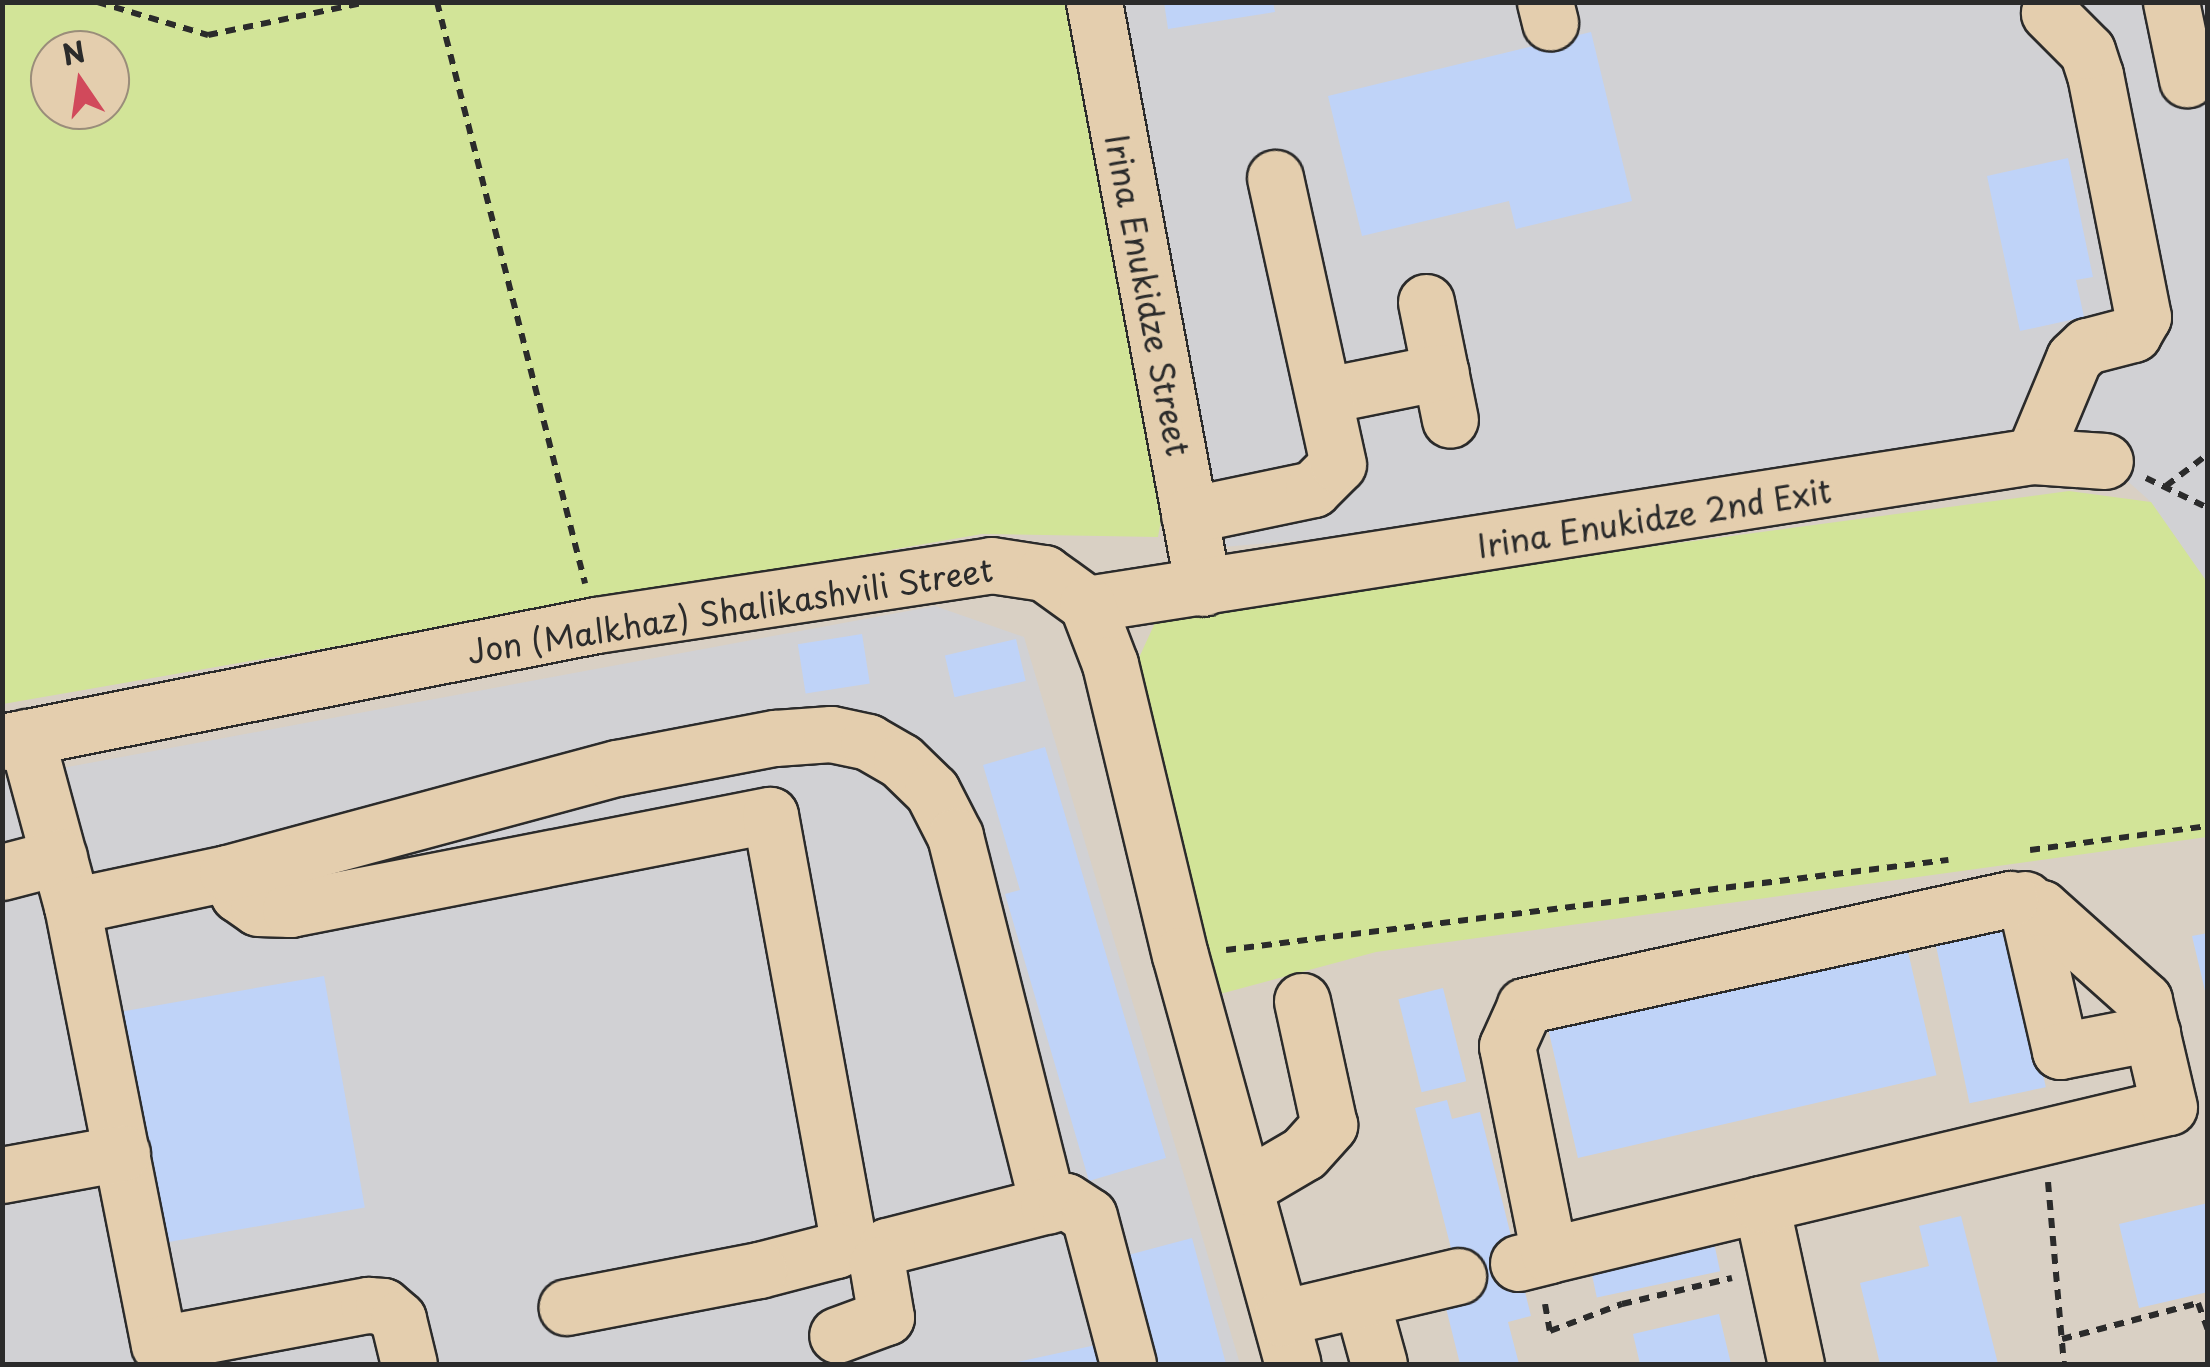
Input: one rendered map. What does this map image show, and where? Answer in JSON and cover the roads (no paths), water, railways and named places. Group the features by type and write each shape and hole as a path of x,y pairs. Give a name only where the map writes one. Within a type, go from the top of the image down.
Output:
{"street":[{"name":"Irina Enukidze Street","path":"1094,2 1203,588"},
{"path":"2171,2 2187,79"},
{"path":"2033,456 2074,358 2087,346 2133,334 2143,318 2088,51 2049,13"},
{"path":"1190,516 1313,489 1328,479 1340,451 1276,178"},
{"path":"1326,395 1446,396 1426,302"},
{"name":"Irina Enukidze 2nd Exit","path":"1087,604 2033,456 2105,460"},
{"name":"Jon (Malkhaz) Shalikashvili Street","path":"14,739 596,625 991,565 1044,573 1087,604"},
{"path":"1087,604 1110,664 1180,956 1287,1341 1361,1299 1458,1276"},
{"path":"2,872 66,882 228,873 617,768 776,738 831,734 868,742 901,761 932,791 955,836 1048,1205"},
{"path":"14,739 66,882 159,1344 368,1305 383,1306 398,1320 409,1364"},
{"path":"228,873 238,894 258,908 290,909 770,815 848,1238 836,1250 758,1270 566,1307"},
{"path":"2017,876 2060,1051 2152,1033"},
{"path":"2017,876 2144,1000 2170,1107 1534,1259 1508,1046 1524,1006 2017,876"},
{"path":"1246,1187 1304,1153 1328,1125 1302,1001"},
{"path":"2,1175 122,1153"},
{"path":"837,1335 886,1317 876,1264 887,1246 1066,1201 1089,1216 1128,1364"},
{"path":"1761,1204 1796,1364"},
{"path":"1361,1299 1379,1364"}]}
